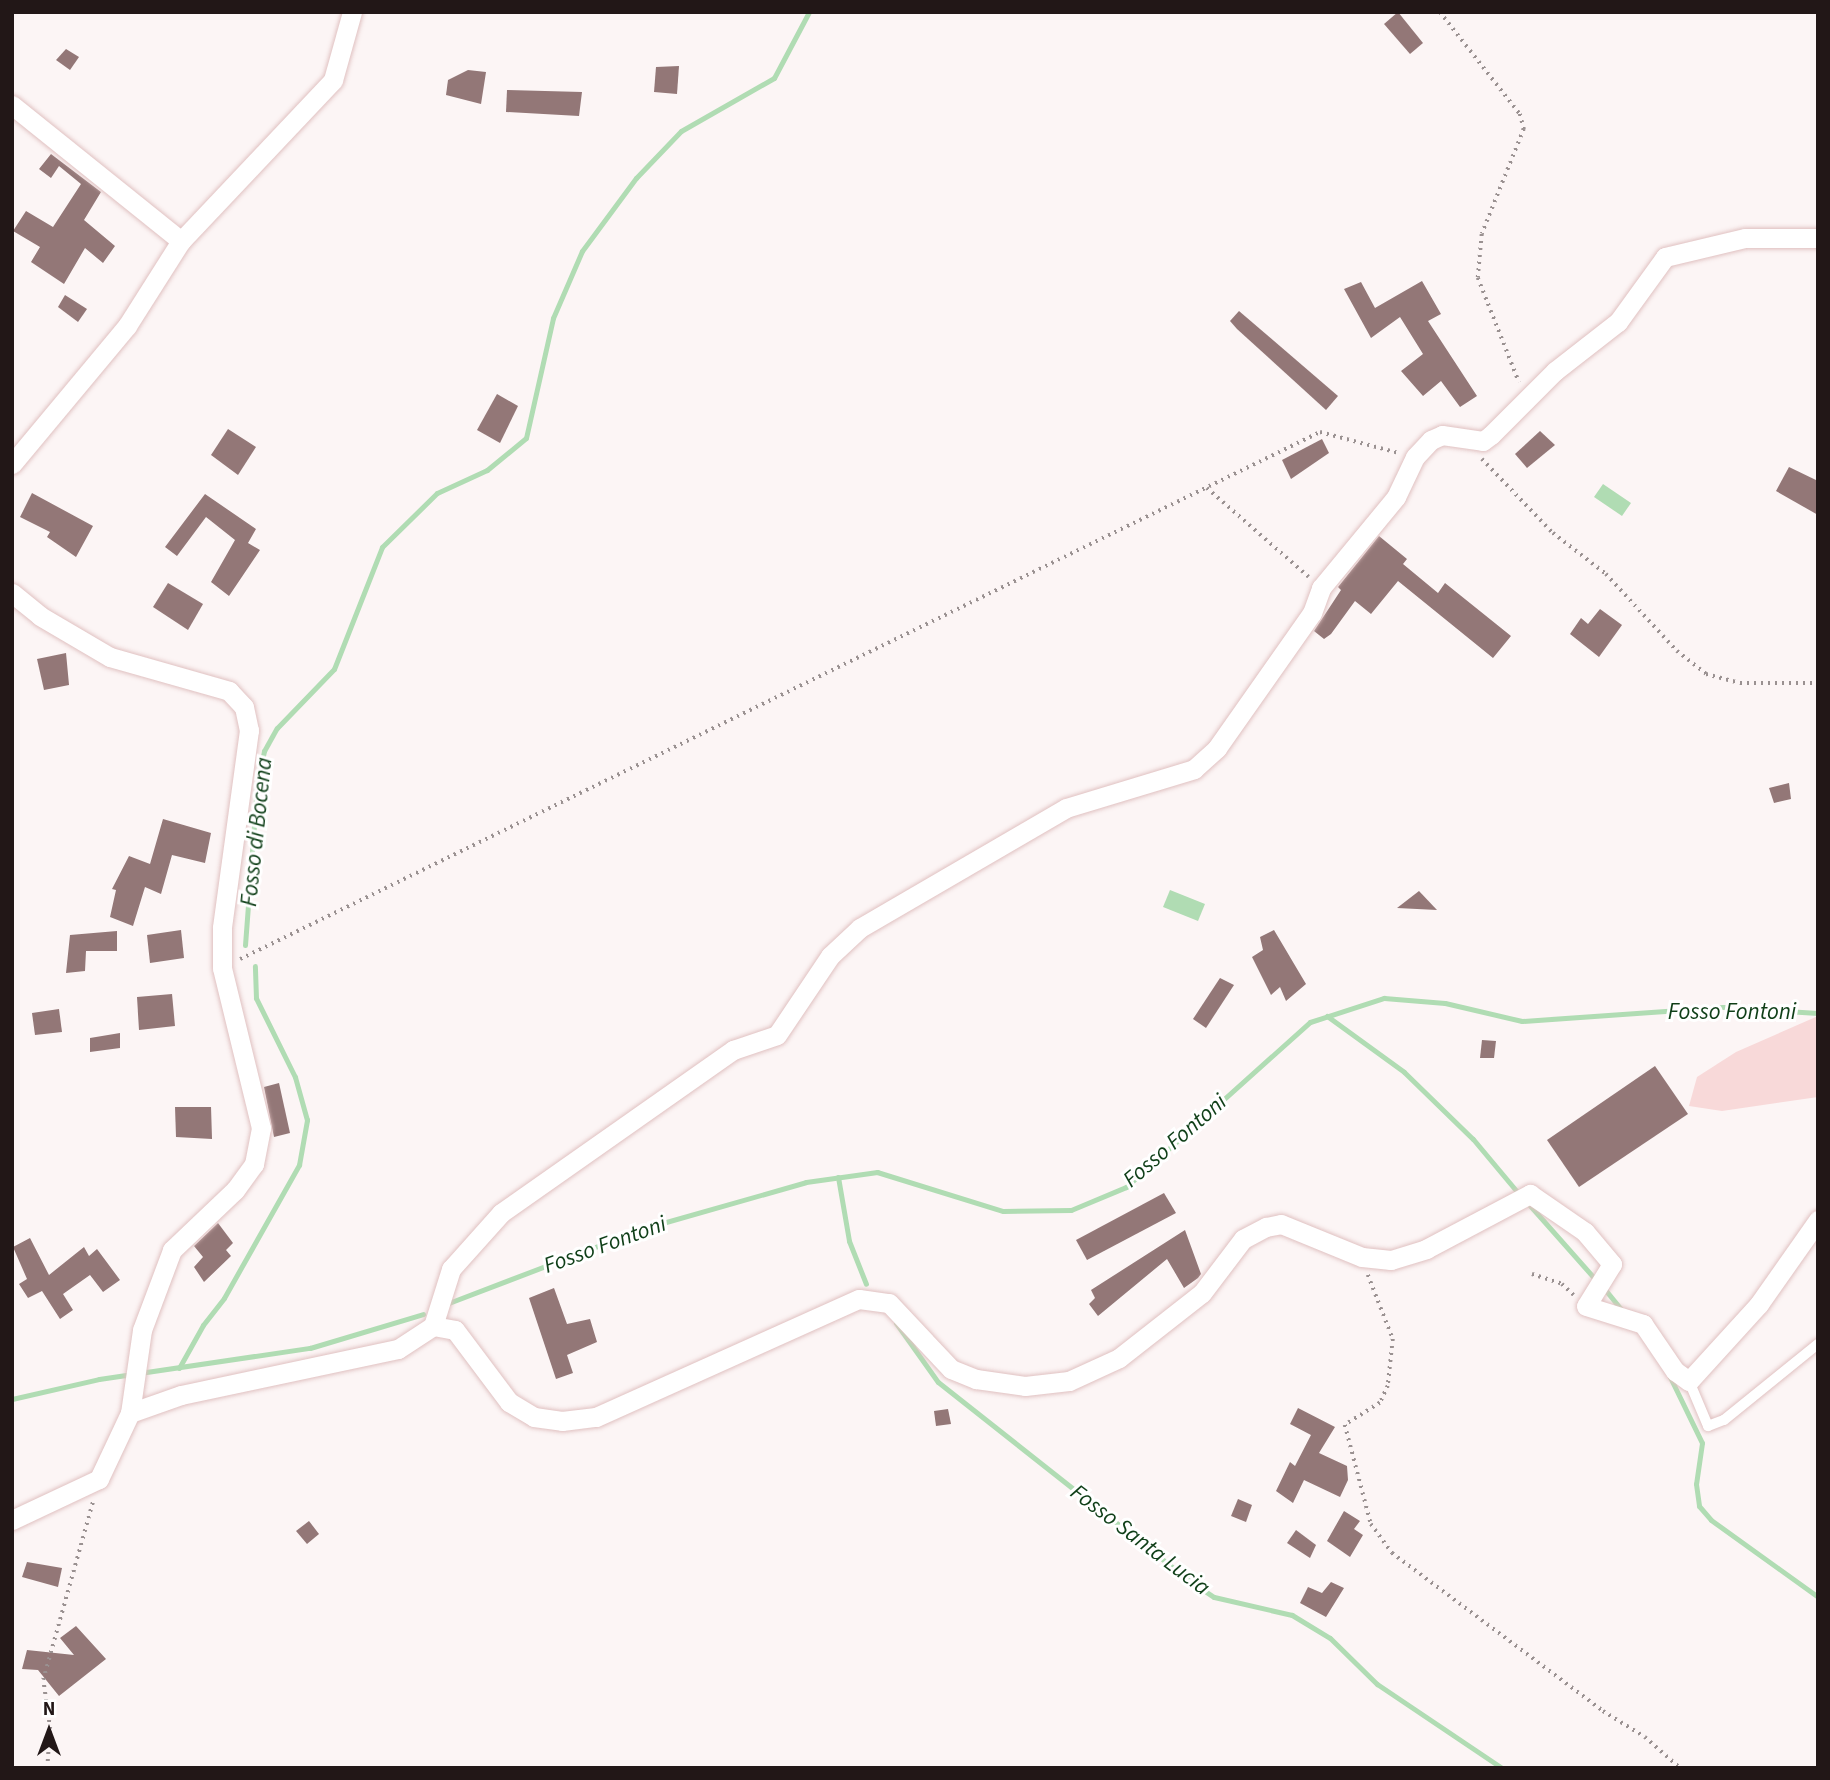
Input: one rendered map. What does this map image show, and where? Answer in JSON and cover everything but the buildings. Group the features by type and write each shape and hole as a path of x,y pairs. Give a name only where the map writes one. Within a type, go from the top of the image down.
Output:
{"street":[{"path":"12,464 127,326 181,241 333,80 352,12"},
{"path":"12,106 181,241"},
{"path":"130,1413 181,1395 398,1349 433,1326 451,1269 501,1213 733,1050 777,1035 830,956 860,928 1066,808 1195,769 1217,748 1312,613 1321,588 1396,497 1415,457 1441,435 1483,441 1555,370 1618,322 1665,257 1745,239 1818,239"},
{"path":"12,593 110,657 229,691 244,706 249,730 222,928 222,968 261,1128 254,1164 235,1190 172,1250 136,1356 130,1413 99,1479 12,1520"},
{"path":"433,1326 455,1330 509,1402 534,1418 562,1421 596,1416 859,1299 889,1303 951,1369 976,1379 1025,1386 1069,1381 1119,1358 1192,1301 1243,1240 1266,1227 1281,1224 1362,1257 1391,1260 1426,1249 1530,1194 1585,1232 1612,1264 1586,1306 1643,1324 1675,1371 1689,1381 1759,1304 1818,1220"}],"lane":[{"path":"1689,1381 1708,1426 1724,1420 1818,1343"}],"path":[{"path":"1440,12 1520,114 1524,130 1482,234 1478,278 1525,401"},
{"path":"222,968 1321,432 1415,457"},
{"path":"1475,454 1553,533 1606,574 1677,651 1706,674 1741,683 1818,683"},
{"path":"1207,488 1321,588"},
{"path":"1362,1257 1393,1339 1388,1386 1380,1403 1345,1425 1371,1524 1392,1553 1603,1711 1645,1737 1680,1768"},
{"path":"1532,1274 1562,1284 1586,1306"},
{"path":"47,1768 50,1729 43,1680 99,1479"}],"shaded area":[{"path":"1603,484 1631,503 1622,516 1594,497"},
{"path":"1170,890 1205,904 1198,921 1163,907"},
{"path":"1818,1016 1818,1097 1722,1111 1689,1106 1697,1077 1736,1052"}],"waterway":[{"name":"Fosso di Bocena","path":"245,945 257,784 264,751 277,728 334,669 382,547 437,493 487,470 526,438 553,318 582,251 636,178 681,131 774,78 809,12"},
{"name":"Fosso di Bocena","path":"179,1368 203,1325 224,1298 299,1165 307,1120 295,1077 256,998 255,966"},
{"name":"Fosso Fontoni","path":"446,1304 645,1228 806,1182 877,1172 1003,1211 1071,1210 1126,1187 1310,1022 1384,998 1445,1003 1522,1021 1723,1007 1818,1013"},
{"path":"1327,1016 1404,1072 1473,1139 1519,1194"},
{"name":"Fosso Santa Lucia","path":"838,1177 849,1241 866,1284"},
{"path":"1526,1201 1596,1280"},
{"path":"1603,1287 1623,1312"},
{"name":"Fosso Fontoni","path":"12,1399 99,1379 310,1348 423,1314"},
{"name":"Fosso Santa Lucia","path":"896,1323 938,1382 1187,1579 1214,1597 1292,1615 1330,1638 1377,1684 1502,1768"},
{"path":"1670,1377 1702,1443 1696,1484 1699,1506 1711,1520 1818,1597"}]}
